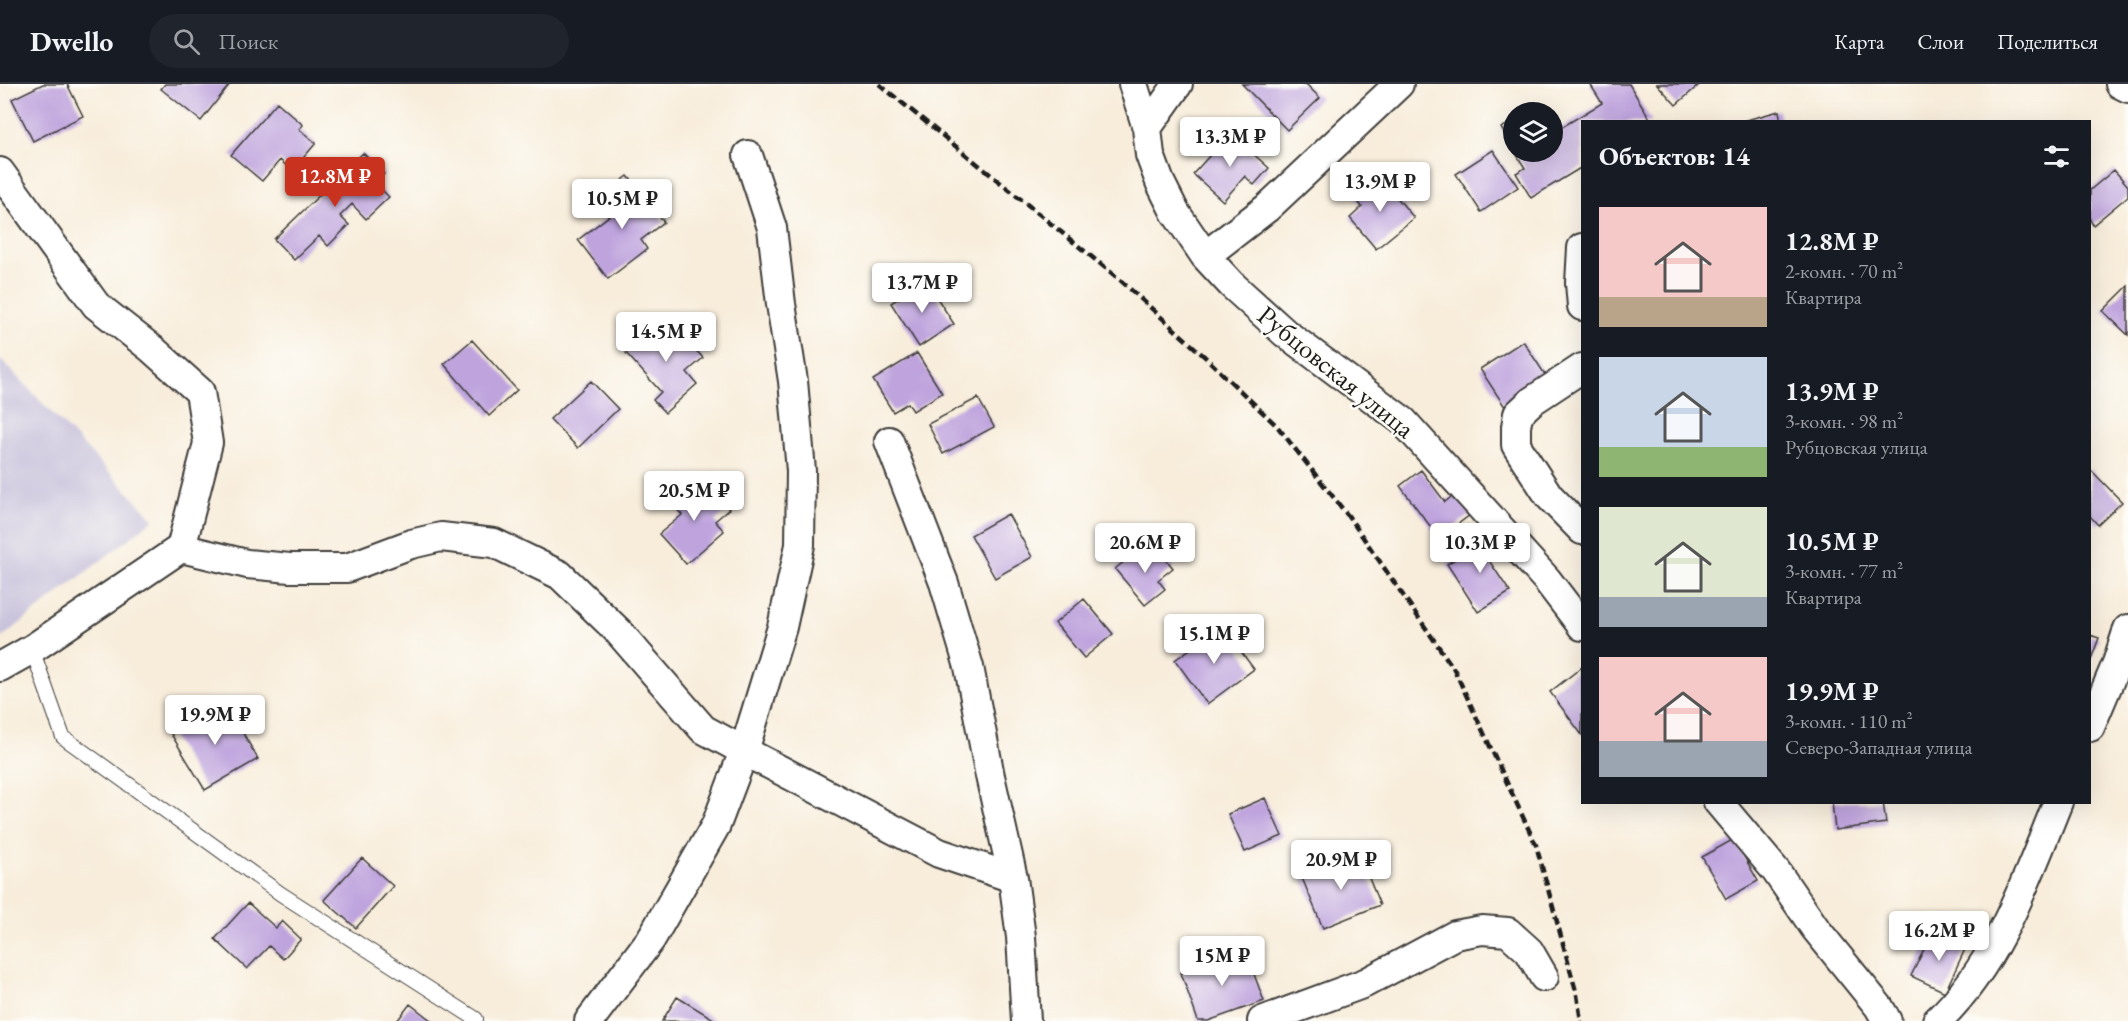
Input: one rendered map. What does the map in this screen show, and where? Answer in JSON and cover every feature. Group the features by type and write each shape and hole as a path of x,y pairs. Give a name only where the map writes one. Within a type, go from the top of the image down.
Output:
{"street":[{"name":"Рубцовская улица","path":"1133,84 1147,128 1150,155 1160,182 1175,212 1205,256 1232,285 1285,333 1403,421 1547,580 1581,625"},
{"path":"1147,128 1178,84"},
{"path":"1205,256 1267,208 1399,84"},
{"path":"2121,84 2128,88"},
{"path":"588,1021 651,939 716,825 744,751 782,627 800,545 801,471 793,381 772,228 748,155"},
{"path":"0,172 96,305 200,392 208,443 181,548 32,649 0,667"},
{"path":"1581,266 1581,294"},
{"path":"1581,369 1518,414 1516,427 1516,445 1549,496 1581,529"},
{"path":"888,441 944,583 969,667 1013,878 1021,937 1026,1021"},
{"path":"181,548 246,564 290,568 347,568 411,544 441,537 494,543 560,575 618,631 703,729 939,853 1013,878"},
{"path":"2091,725 2117,663 2128,629"},
{"path":"1720,804 1776,872 1815,928 1879,1006 1887,1021"},
{"path":"1747,804 1776,872"},
{"path":"1936,1021 1951,1008 1985,961 2016,905 2057,804"},
{"path":"1262,1021 1365,983 1455,935 1482,930 1508,932 1529,951 1544,977"}],"lane":[{"path":"32,649 63,737 281,894 476,1019"}],"shaded area":[{"path":"0,359 154,519 0,639"}],"building":[{"path":"43,84 67,84 83,116 33,141 12,99"},
{"path":"165,84 230,84 201,121 161,89"},
{"path":"1242,84 1306,84 1320,98 1287,130"},
{"path":"1590,84 1629,84 1651,120 1581,120 1581,168 1531,198 1516,173 1525,168 1521,162 1563,162 1563,126 1602,103"},
{"path":"1657,84 1700,84 1676,105"},
{"path":"277,102 303,125 299,129 316,143 292,171 280,160 262,181 231,155"},
{"path":"1779,111 1781,120 1747,120"},
{"path":"1230,133 1269,168 1254,185 1245,176 1223,201 1193,174"},
{"path":"1493,150 1518,187 1481,212 1456,174"},
{"path":"363,153 384,174 375,183 389,197 366,219 352,204 340,216 349,225 328,246 319,236 294,260 274,239"},
{"path":"2114,170 2128,186 2128,196 2093,225 2091,222 2091,189"},
{"path":"628,176 664,222 641,240 647,249 608,279 578,240 619,208 607,192"},
{"path":"1380,177 1414,218 1376,249 1350,218 1362,207 1355,197"},
{"path":"926,281 954,324 919,347 891,303"},
{"path":"2128,286 2128,335 2103,311"},
{"path":"666,317 703,358 687,372 697,384 665,413 653,400 661,392 626,353"},
{"path":"472,340 517,390 489,416 444,364"},
{"path":"1523,341 1548,379 1505,407 1480,369"},
{"path":"917,353 942,393 913,411 908,403 893,412 873,380"},
{"path":"591,381 618,409 578,448 550,419"},
{"path":"978,398 994,427 943,454 928,424"},
{"path":"1421,470 1445,502 1455,494 1470,515 1439,538 1400,486"},
{"path":"2091,470 2122,502 2098,525 2091,517"},
{"path":"687,485 696,495 708,485 729,509 715,521 724,531 686,564 659,534 682,515 669,500"},
{"path":"1008,514 1032,557 995,578 971,535"},
{"path":"1493,535 1503,550 1488,559 1510,592 1478,612 1447,564"},
{"path":"1156,547 1173,568 1158,580 1165,589 1145,605 1115,569 1136,552 1141,558"},
{"path":"1084,599 1113,634 1084,658 1055,623"},
{"path":"1222,626 1254,669 1207,704 1175,660"},
{"path":"2091,635 2099,638 2091,659"},
{"path":"1581,668 1581,734 1550,692"},
{"path":"225,702 258,759 205,790 171,734"},
{"path":"1265,798 1282,836 1245,852 1228,814"},
{"path":"1832,804 1883,804 1886,823 1835,830"},
{"path":"1734,839 1758,881 1726,899 1702,857"},
{"path":"1359,854 1380,905 1323,928 1302,878"},
{"path":"362,858 393,886 356,928 324,900"},
{"path":"248,903 276,928 282,921 301,939 283,959 269,946 247,969 215,939"},
{"path":"1933,931 1966,947 1945,992 1911,976"},
{"path":"1245,950 1264,1001 1208,1021 1198,1021 1181,973"},
{"path":"677,997 717,1021 662,1021"},
{"path":"410,1004 432,1021 397,1021"}],"railway":[{"path":"879,84 1119,279 1204,356 1277,426 1349,517 1454,669 1536,845 1577,995 1581,1021"}]}
